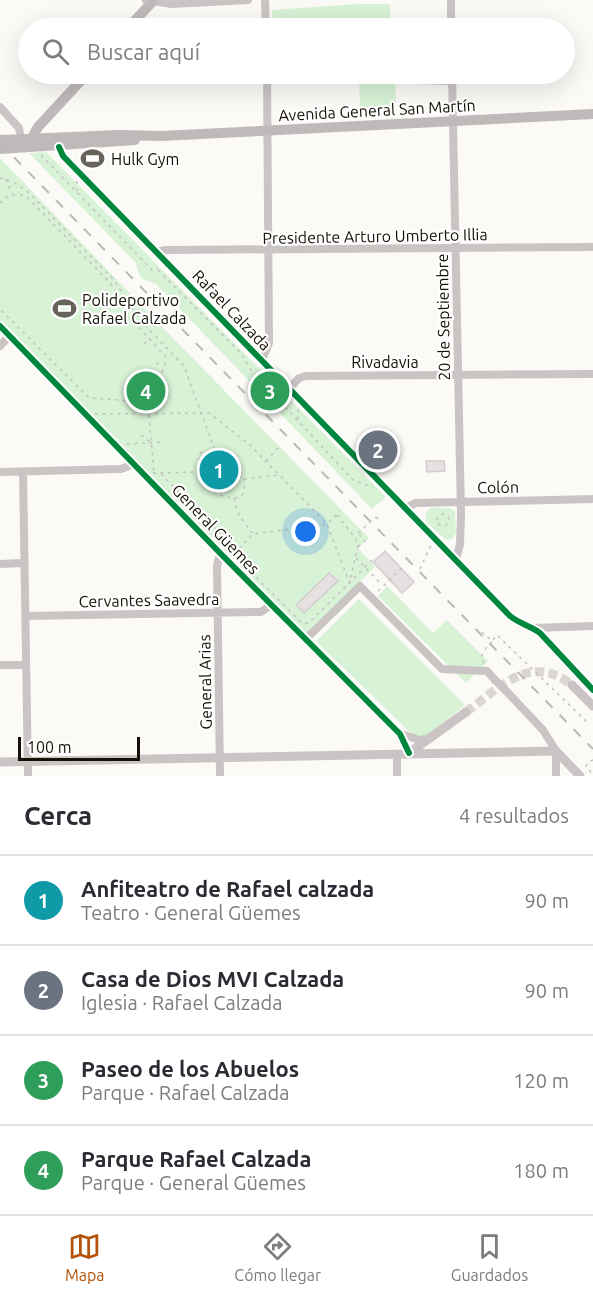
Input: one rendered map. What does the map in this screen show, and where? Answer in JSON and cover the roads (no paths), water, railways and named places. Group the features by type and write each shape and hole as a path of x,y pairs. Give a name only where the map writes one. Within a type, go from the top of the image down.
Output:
{"main road":[{"path":"137,18 151,1"},
{"path":"29,142 38,127 78,84"},
{"name":"Avenida General San Martín","path":"0,149 29,142 119,135 162,136 593,114"},
{"name":"Avenida General San Martín","path":"0,140 59,147 123,142 162,136"}],"street":[{"path":"151,1 172,4 248,0"},
{"path":"265,0 266,18"},
{"path":"451,0 451,18"},
{"path":"262,360 269,343 267,84"},
{"name":"20 de Septiembre","path":"452,84 460,501 460,544 456,560"},
{"path":"0,107 16,123 29,142"},
{"name":"Rafael Calzada","path":"59,147 63,156 291,388 510,616 533,628 593,690"},
{"name":"Presidente Arturo Umberto Illia","path":"157,252 165,250 593,247"},
{"name":"General Güemes","path":"0,326 134,464 151,476 220,553 400,734 409,753"},
{"path":"0,346 9,336"},
{"name":"Rivadavia","path":"291,388 299,378 306,376 593,374"},
{"path":"0,472 121,469 134,464"},
{"path":"23,472 28,776"},
{"name":"Colón","path":"405,508 416,503 593,499"},
{"name":"General Arias","path":"220,553 217,566 220,776"},
{"path":"0,564 23,563"},
{"path":"306,639 357,589 371,598 442,669 487,671 543,730 556,751 580,776"},
{"name":"Cervantes Saavedra","path":"25,616 261,612 271,605"},
{"path":"533,628 593,626"},
{"path":"0,665 26,664"},
{"path":"572,685 593,706"},
{"path":"409,753 466,712"},
{"path":"400,734 410,738 428,739"},
{"path":"0,762 556,751"},
{"path":"556,751 556,776"},
{"path":"397,754 398,776"}],"tunnel":[{"path":"466,712 503,684 529,673 542,672 557,676 572,685"}],"railway":[{"path":"0,143 593,749"}],"place":[{"name":"Hulk Gym","path":"93,159"},
{"name":"Polideportivo Rafael Calzada","path":"64,309"},
{"name":"Parque Rafael Calzada","path":"146,391"},
{"name":"Paseo de los Abuelos","path":"270,391"},
{"name":"Casa de Dios MVI Calzada","path":"378,450"},
{"name":"Anfiteatro de Rafael calzada","path":"219,470"}]}
